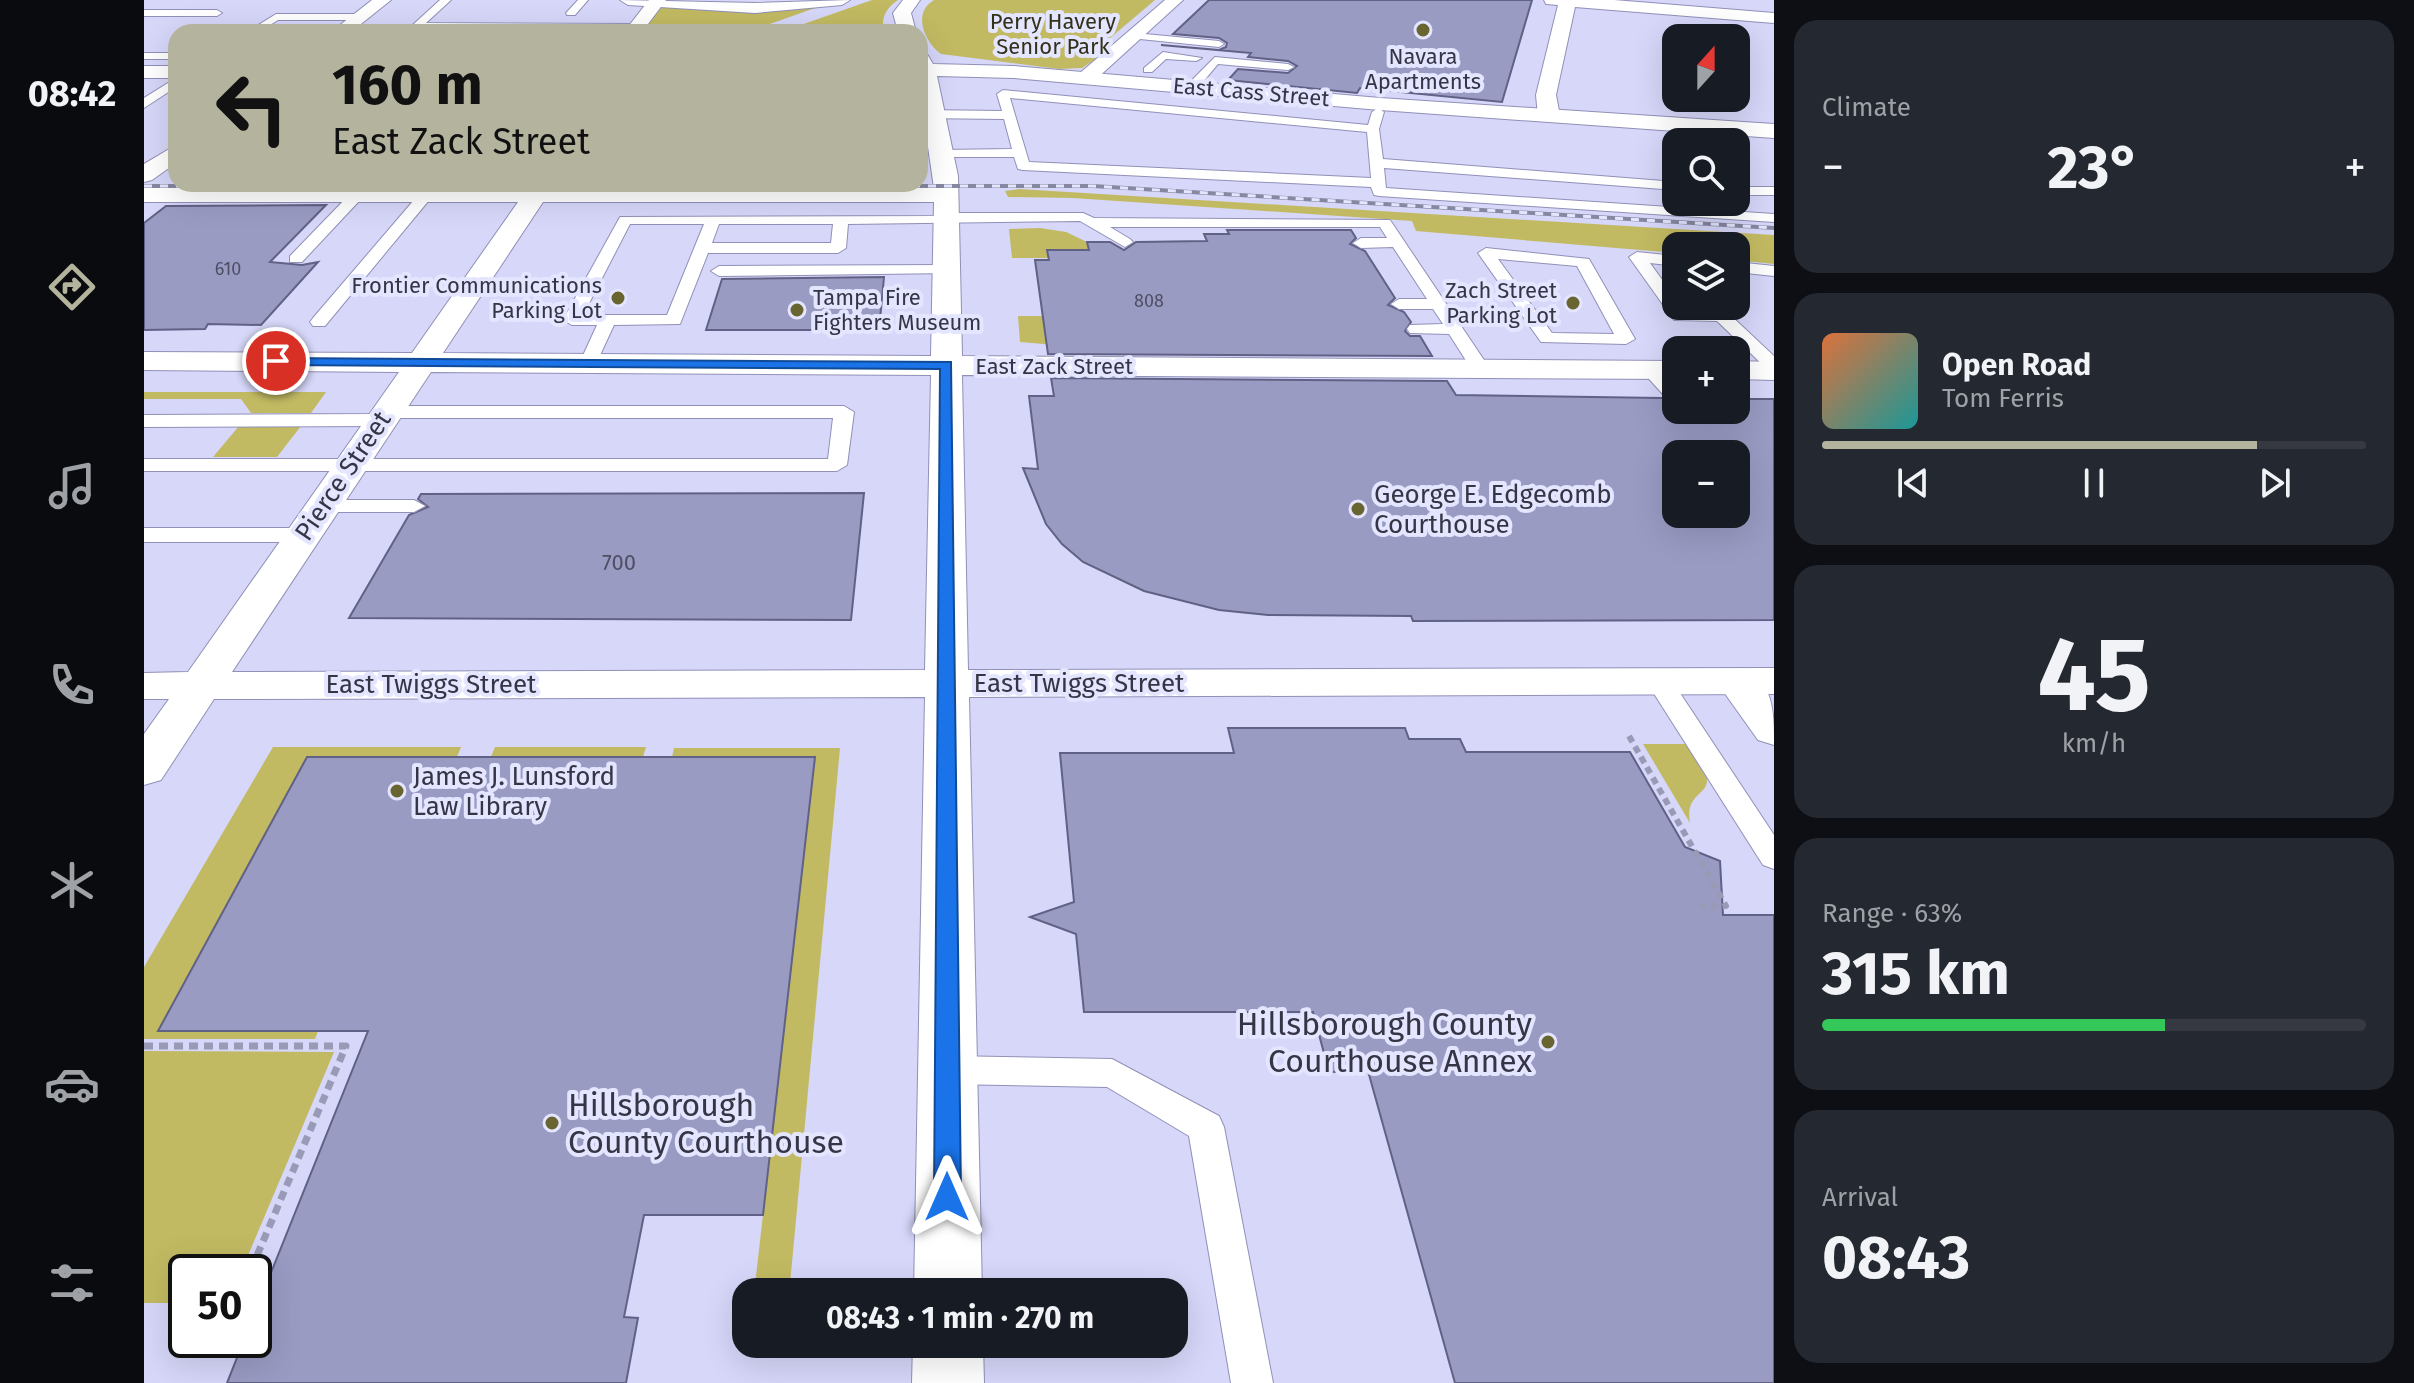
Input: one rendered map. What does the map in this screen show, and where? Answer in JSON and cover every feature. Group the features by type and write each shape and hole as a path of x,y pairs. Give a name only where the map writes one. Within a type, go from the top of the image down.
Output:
{"street":[{"path":"351,24 383,0"},
{"path":"628,0 755,8 842,0"},
{"path":"790,23 852,0"},
{"path":"905,24 902,13 912,0"},
{"path":"1087,77 1175,0"},
{"path":"1549,116 1546,95 1562,0 1774,18"},
{"path":"639,24 657,1"},
{"name":"East Cass Street","path":"928,66 1087,77 1380,104 1774,131"},
{"path":"144,72 168,72"},
{"path":"928,109 946,270 948,1278"},
{"path":"144,180 168,159"},
{"path":"144,180 168,176"},
{"path":"144,180 168,182"},
{"path":"303,192 425,196 500,192"},
{"name":"Pierce Street","path":"144,769 537,192"},
{"name":"East Zack Street","path":"144,361 1652,370"},
{"path":"1750,369 1774,368"},
{"path":"1756,681 1774,730"},
{"name":"East Twiggs Street","path":"144,686 1756,681"},
{"path":"948,1358 948,1383"}],"lane":[{"path":"174,13 198,0"},
{"path":"419,24 446,0"},
{"path":"571,13 583,0"},
{"path":"144,13 217,13"},
{"path":"431,13 447,13"},
{"path":"556,13 591,13 581,24"},
{"path":"265,24 276,17 361,17"},
{"path":"1134,36 1219,44"},
{"path":"1148,70 1163,55 1288,67"},
{"path":"144,56 168,56"},
{"path":"1192,87 1215,60"},
{"path":"144,104 168,88"},
{"path":"1373,129 1003,94 1023,166 1378,183"},
{"path":"1380,104 1373,129 1379,192 1774,218"},
{"path":"934,152 1009,115"},
{"path":"934,152 1019,153"},
{"path":"934,152 1083,217 1125,242"},
{"path":"1376,163 1662,185"},
{"path":"1750,191 1774,191"},
{"path":"713,220 674,320 572,320 625,220 713,220 841,220 879,192"},
{"path":"296,259 356,196"},
{"path":"319,322 425,196"},
{"path":"702,248 838,248 841,220"},
{"path":"1092,222 1385,223 1481,369"},
{"path":"1361,243 1397,242"},
{"path":"1605,339 1626,339 1583,262 1486,253 1547,338 1605,339 1652,370"},
{"path":"1662,260 1637,257 1662,291"},
{"path":"1750,268 1774,271"},
{"path":"719,271 946,270"},
{"path":"1399,304 1438,304"},
{"path":"589,362 608,320"},
{"path":"1725,320 1774,368"},
{"path":"1416,329 1455,329"},
{"path":"144,421 844,412 837,465 144,465"},
{"path":"144,535 313,521 414,506"},
{"path":"1659,681 1774,858"},
{"path":"947,1070 1112,1073 1206,1127 1252,1383"}],"path":[{"path":"1629,736 1726,906 1695,906"},
{"path":"144,1046 346,1046 258,1254"}],"green space":[{"path":"872,0 898,0 885,14 883,24 804,24"},
{"name":"Perry Havery Senior Park","path":"934,0 1155,0 1090,55 1097,58 1082,68 1059,69 941,54 928,38 928,24 923,24 923,12"},
{"path":"660,6 815,8 770,24 644,24"},
{"path":"1019,189 1725,232 1662,232 1662,252 1416,231 1412,221 1073,198 1008,197 1005,191"},
{"path":"1040,228 1066,232 1087,242 1089,250 1048,250 1048,258 1012,258 1009,229"},
{"path":"1750,234 1774,235 1774,264 1750,261"},
{"path":"1018,316 1054,316 1091,348 1020,342"},
{"path":"144,392 326,392 311,413 251,413 241,399 144,399"},
{"path":"239,426 301,426 277,457 213,457"},
{"path":"1643,744 1685,744 1705,771 1706,785 1691,804 1690,823"},
{"path":"273,747 461,747 457,757 307,757 158,1031 318,1031 315,1039 144,1039 144,967"},
{"path":"495,747 646,747 643,757 491,757"},
{"path":"674,748 840,748 791,1278 756,1278 815,757 672,757"},
{"path":"144,1051 334,1052 249,1254 168,1254 168,1303 144,1303"}],"building":[{"path":"1209,0 1532,0 1502,102 1360,88 1357,93 1228,80 1238,69 1288,73 1297,66 1288,61 1248,57 1251,53 1161,45 1219,50 1226,47 1227,43 1219,38 1173,34"},
{"path":"326,205 270,262 302,265 318,262 261,325 208,324 205,329 144,330 144,223 166,206"},
{"path":"1227,230 1351,230 1356,238 1350,244 1365,251 1395,298 1388,305 1404,312 1411,322 1405,331 1410,336 1420,336 1432,356 1048,354 1035,260 1049,260 1047,250 1089,250 1087,242 1110,242 1124,250 1136,242 1207,241 1204,234 1229,234"},
{"name":"Tampa Fire Fighters Museum","path":"884,277 879,330 706,330 722,279"},
{"name":"George E. Edgecomb Courthouse","path":"1051,378 1447,381 1456,395 1662,398 1662,424 1750,424 1750,399 1774,399 1774,620 1413,621 1411,616 1268,615 1219,610 1144,591 1083,562 1062,544 1046,524 1023,468 1038,469 1029,396 1054,396"},
{"path":"864,493 851,620 349,618 409,515 428,507 418,499 421,494"},
{"name":"Hillsborough County Courthouse Annex","path":"1228,728 1405,728 1409,739 1460,739 1466,752 1630,752 1685,847 1720,861 1723,915 1774,915 1774,1383 1455,1383 1368,1071 1329,1072 1313,1012 1084,1012 1076,934 1030,917 1074,902 1060,753 1234,753"},
{"name":"Hillsborough County Courthouse","path":"307,757 815,757 763,1215 644,1215 624,1317 638,1318 626,1383 227,1383 237,1358 272,1358 272,1270 368,1031 158,1031"}],"railway":[{"path":"144,186 168,186"},
{"path":"928,186 1093,186 1774,228"}],"place":[{"name":"Navara Apartments","path":"1423,30"},
{"name":"Frontier Communications Parking Lot","path":"618,298"},
{"name":"Zach Street Parking Lot","path":"1573,303"},
{"name":"Tampa Fire Fighters Museum","path":"797,310"},
{"name":"George E. Edgecomb Courthouse","path":"1358,509"},
{"name":"James J. Lunsford Law Library","path":"397,791"},
{"name":"Hillsborough County Courthouse Annex","path":"1548,1042"},
{"name":"Hillsborough County Courthouse","path":"552,1123"}],"route":[{"path":"276,361 946,365 947,1197"}]}
